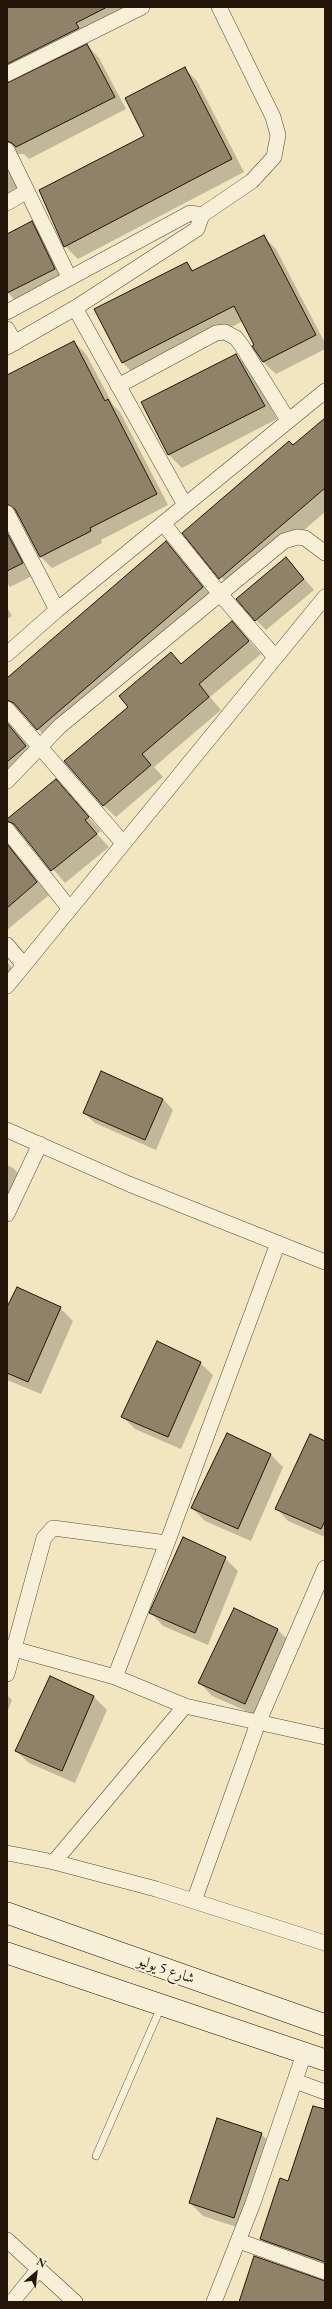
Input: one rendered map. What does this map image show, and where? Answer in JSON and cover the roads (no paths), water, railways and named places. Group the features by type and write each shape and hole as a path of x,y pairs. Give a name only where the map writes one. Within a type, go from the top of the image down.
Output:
{"main road":[{"name":"شارع 5 يوليو","path":"7,1913 325,2026"},
{"path":"7,1953 161,2007 325,2060"}],"street":[{"path":"7,74 142,7"},
{"path":"7,329 11,345 74,308 197,229 202,215 252,181 270,162 277,146 278,135 271,111 219,7"},
{"path":"7,150 69,277"},
{"path":"7,203 27,191"},
{"path":"7,312 69,277 190,213 202,215"},
{"path":"74,308 184,505"},
{"path":"118,386 216,333 224,332 236,338 242,346 288,420"},
{"path":"7,654 57,610 325,391"},
{"path":"7,513 57,610"},
{"path":"163,523 220,594 275,657"},
{"path":"7,781 60,726 275,548 290,538 305,538 325,553"},
{"path":"7,986 325,596"},
{"path":"7,709 123,844"},
{"path":"7,830 70,909"},
{"path":"7,945 24,965"},
{"path":"7,1130 129,1184 325,1262"},
{"path":"7,1214 40,1144"},
{"path":"115,1677 167,1543 278,1244"},
{"path":"7,1674 11,1648 44,1538 53,1528 167,1543"},
{"path":"194,1901 258,1723 325,1568"},
{"path":"11,1648 115,1677 185,1706 325,1737"},
{"path":"54,1862 185,1706"},
{"path":"7,1853 54,1862 194,1901 325,1944"},
{"path":"214,2302 239,2240 304,2054"},
{"path":"294,2081 325,2092"},
{"path":"7,2240 38,2270 75,2302"},
{"path":"239,2240 325,2272"},
{"path":"12,2302 38,2270"}],"lane":[{"path":"96,2156 161,2007"}]}
